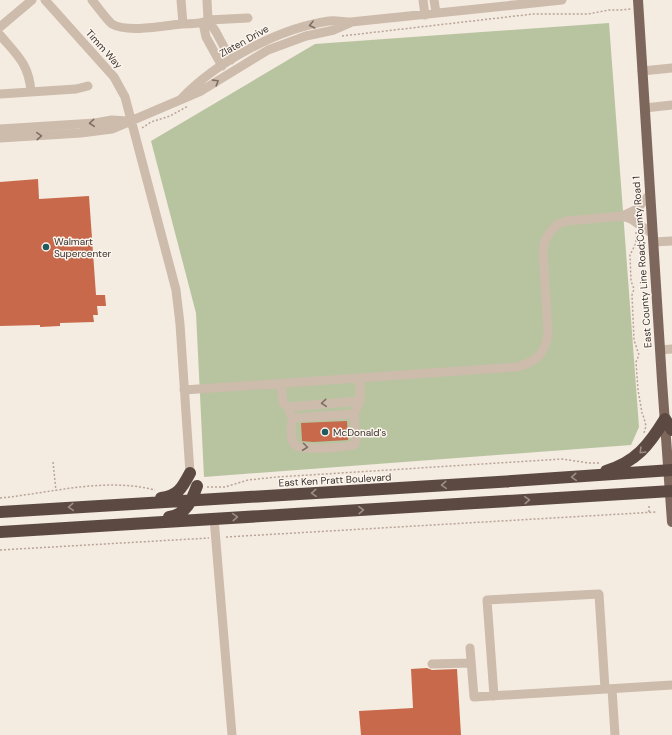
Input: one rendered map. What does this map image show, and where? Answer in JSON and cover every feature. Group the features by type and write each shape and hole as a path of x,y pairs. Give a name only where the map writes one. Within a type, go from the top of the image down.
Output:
{"highway":[{"path":"592,476 629,462 641,453 654,438 665,419 672,430"},
{"name":"East Ken Pratt Boulevard","path":"0,512 670,470"},
{"path":"99,506 168,497 182,489 190,473 206,491 278,495"},
{"path":"0,527 177,516 182,513 193,500 201,486"},
{"path":"0,532 671,491"}],"main road":[{"name":"East County Line Road;County Road 1","path":"638,4 660,350 670,470 672,522"}],"street":[{"path":"0,27 32,0"},
{"name":"Timm Way","path":"46,0 114,77 125,97 176,290 180,324 190,473"},
{"path":"92,0 112,24 127,28 147,28 248,18"},
{"path":"181,0 183,24"},
{"path":"207,0 205,22 206,37 222,66"},
{"path":"423,0 424,15"},
{"path":"434,0 436,14"},
{"name":"Zlaten Drive","path":"181,99 195,85 222,66 264,41 280,34 330,21 351,22 562,0"},
{"path":"205,22 221,41 231,60"},
{"name":"Zlaten Drive","path":"0,138 97,132 112,129 201,91 268,50 306,36 334,30 351,22"},
{"path":"0,34 24,65 30,79 31,92"},
{"path":"212,47 221,41"},
{"path":"642,71 672,68"},
{"path":"0,94 76,89 88,86"},
{"path":"645,108 672,105"},
{"name":"Zlaten Drive","path":"0,129 95,123 112,120 131,121"},
{"path":"184,390 516,367 527,364 536,360 542,354 548,334 544,250 545,241 550,232 558,224 567,221 622,216 636,209 650,194"},
{"path":"622,216 631,219 653,238 672,241"},
{"path":"660,350 672,349"},
{"path":"281,383 283,403 288,407 292,418 291,435 293,443 297,446 305,448 348,446 356,444 354,414 360,401 360,378"},
{"path":"288,407 360,401"},
{"path":"292,418 354,414"},
{"path":"214,518 232,735"},
{"path":"494,696 487,600 599,594 615,735"},
{"path":"470,648 474,697 672,685"},
{"path":"432,664 471,663"}],"path":[{"path":"339,36 533,14 588,14 609,10 620,10 638,4"},
{"path":"133,130 142,128 151,122 170,116 193,103"},
{"path":"636,231 636,243 630,255 631,281 634,289 632,295 634,340 639,354 636,362 638,390 646,426 643,437"},
{"path":"201,486 225,487 248,480 277,477 562,459 589,463 604,463"},
{"path":"53,462 56,491"},
{"path":"0,498 91,486 111,485 143,488 160,492"},
{"path":"649,506 649,513"},
{"path":"226,537 656,512"},
{"path":"0,550 210,538"}],"green space":[{"path":"609,23 639,427 631,445 204,477 196,313 151,141 315,44"}],"building":[{"name":"Walmart Supercenter","path":"38,179 39,199 89,196 96,295 105,295 106,306 97,306 98,315 93,315 94,322 60,323 60,326 40,327 40,325 0,326 0,182"},
{"name":"McDonald's","path":"347,421 348,440 313,442 302,441 301,423"},
{"path":"427,668 432,670 457,669 461,735 361,735 359,711 413,708 411,669"}],"place":[{"name":"Walmart Supercenter","path":"46,247"},
{"name":"McDonald's","path":"325,432"}]}
